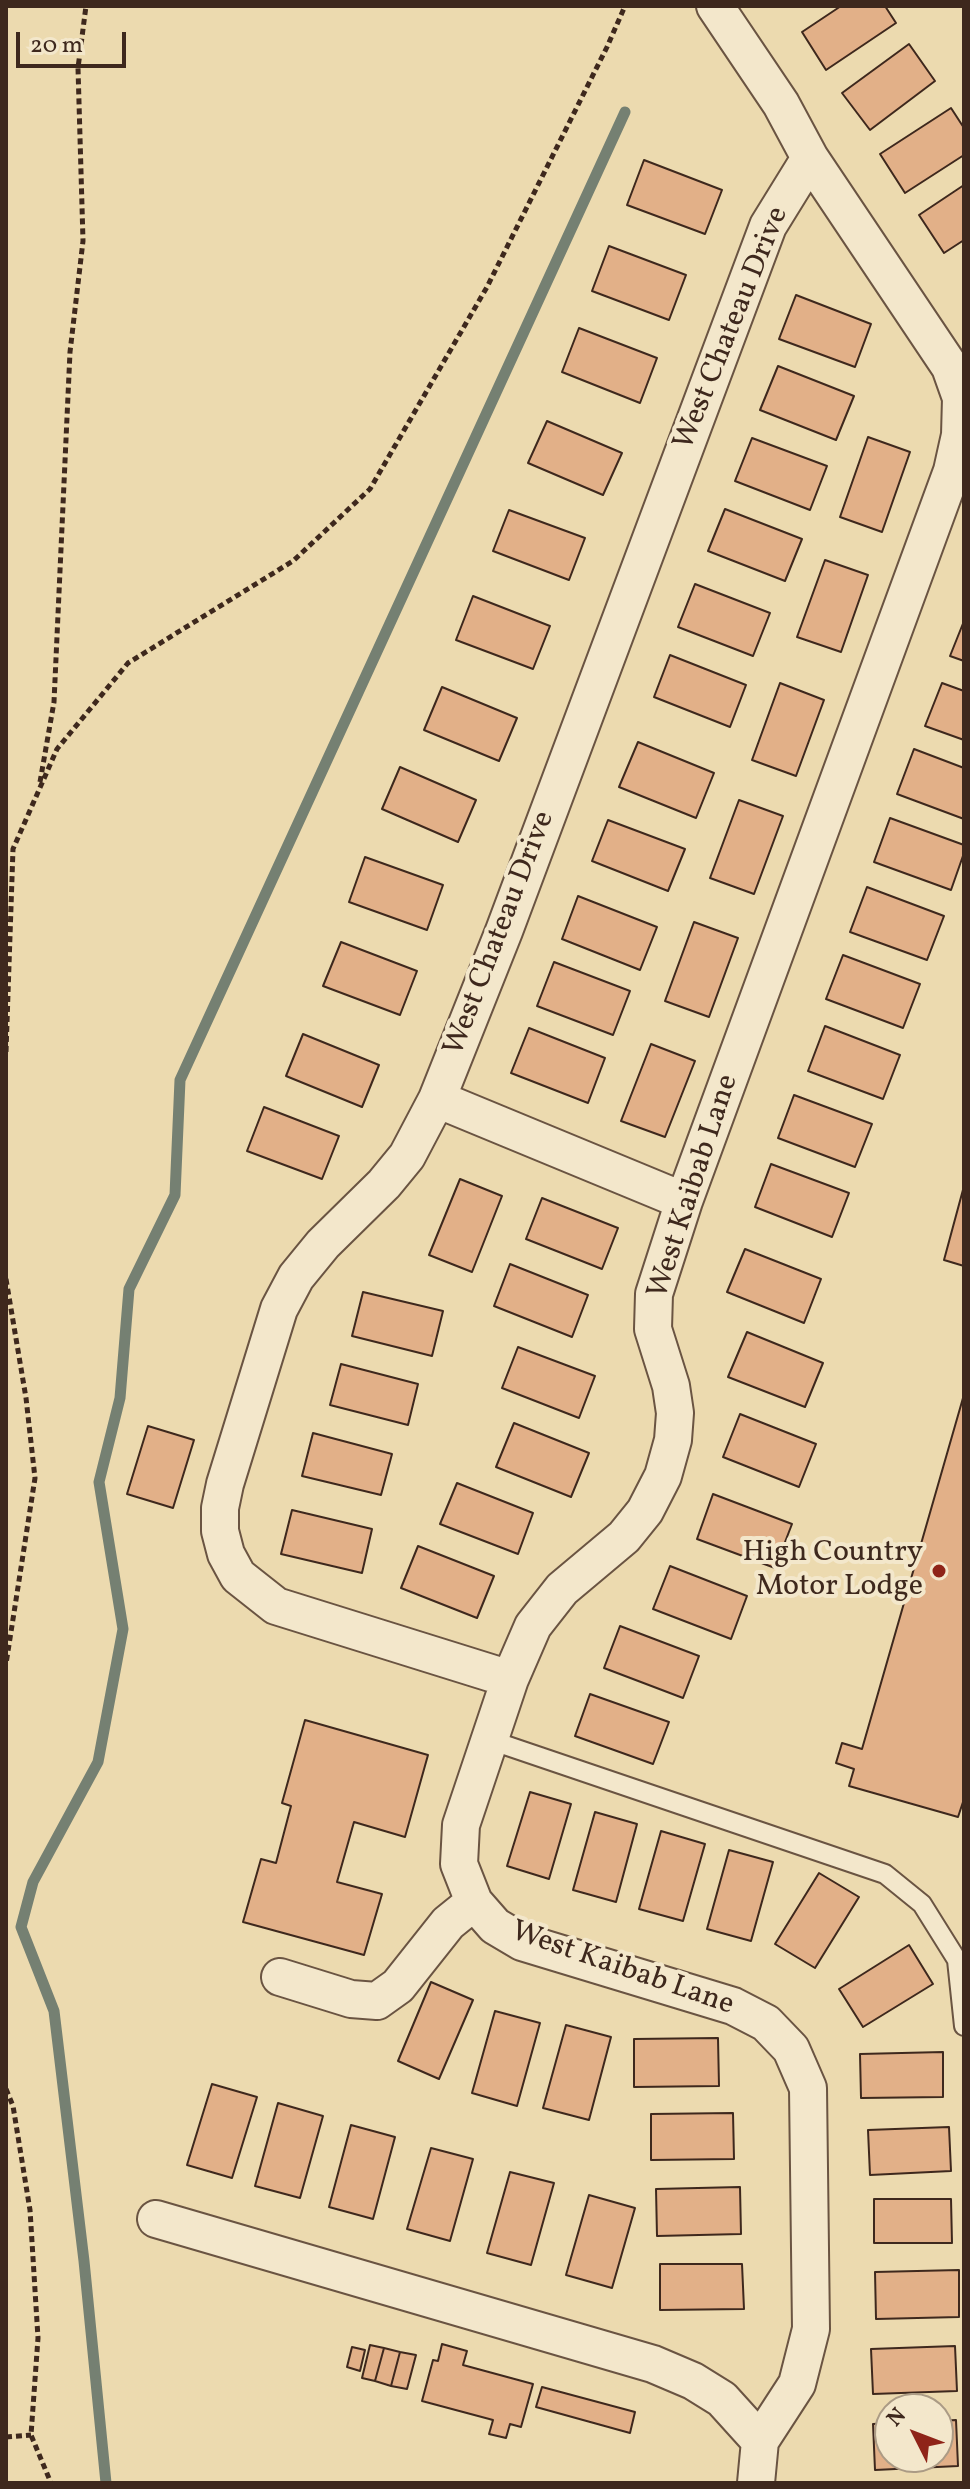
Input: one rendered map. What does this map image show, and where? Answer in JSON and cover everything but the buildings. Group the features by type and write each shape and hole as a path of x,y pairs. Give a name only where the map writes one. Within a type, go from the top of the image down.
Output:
{"street":[{"path":"715,6 781,104 810,158"},
{"name":"West Chateau Drive","path":"510,1679 276,1606 238,1576 226,1554 220,1531 220,1508 279,1309 296,1277 323,1244 384,1184 407,1156 437,1099 504,931 768,226 810,158"},
{"name":"West Kaibab Lane","path":"756,2483 760,2441 797,2384 811,2329 808,2088 791,2049 766,2023 733,2006 522,1942 495,1926 474,1902 459,1864 461,1825 510,1679 533,1626 562,1589 624,1537 645,1511 663,1476 673,1440 675,1413 671,1386 653,1329 654,1294 684,1201 952,471 960,435 961,398 950,367 810,158"},
{"path":"437,1099 684,1201"},
{"path":"280,1977 351,1999 377,2001 398,1986 448,1923 474,1902"},
{"path":"156,2219 653,2364 693,2381 722,2399 760,2441"}],"lane":[{"path":"490,1740 885,1874 922,1904 957,1960 964,2026"}],"path":[{"path":"39,790 54,702 70,352 83,241 78,68 86,6"},
{"path":"6,1052 13,849 57,749 128,663 293,561 370,489 487,287 625,6"},
{"path":"6,1279 26,1398 35,1478 6,1664"},
{"path":"6,2089 13,2106 30,2210 38,2338 31,2435 51,2483"},
{"path":"6,2437 31,2435"}],"waterway":[{"path":"106,2483 84,2261 54,2011 21,1927 33,1882 98,1762 123,1629 99,1482 120,1398 129,1289 175,1195 180,1080 625,112"}],"place":[{"name":"High Country Motor Lodge","path":"939,1571"}]}
